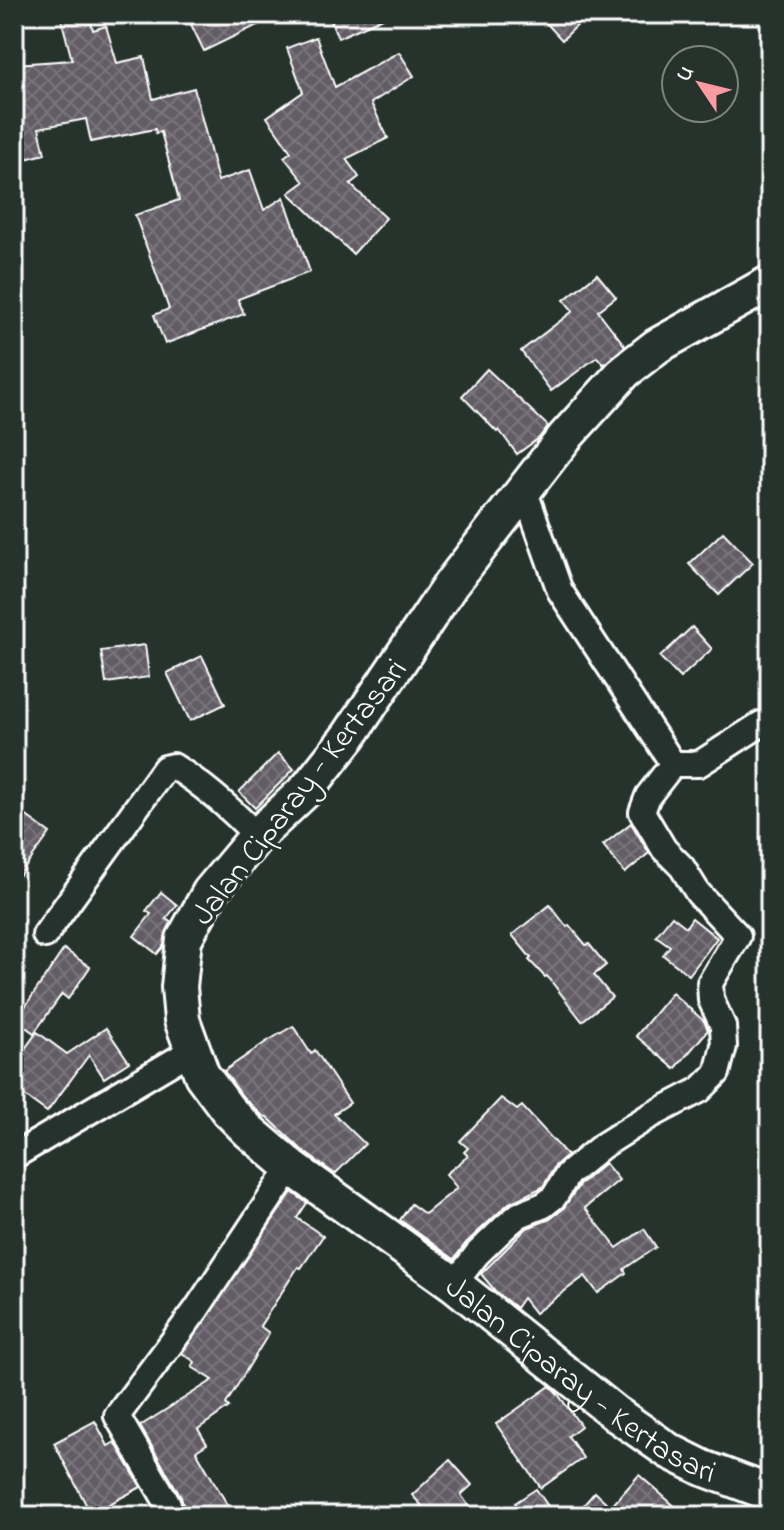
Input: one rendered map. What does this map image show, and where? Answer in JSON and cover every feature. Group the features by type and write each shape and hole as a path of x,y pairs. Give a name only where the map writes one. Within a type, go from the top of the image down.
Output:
{"main road":[{"name":"Jalan Ciparay - Kertasari","path":"770,283 657,346 625,371 565,437 451,584 349,736 307,789 257,836 210,892 184,939 179,987 182,1020 202,1075 228,1110 291,1167 454,1284 616,1414 669,1451 703,1468 770,1493"}],"street":[{"path":"524,489 560,591 673,764"},
{"path":"673,764 699,764 761,724"},
{"path":"454,1284 477,1254 507,1225 519,1215 544,1205 554,1197 568,1174 602,1146 700,1090 717,1073 724,1046 723,1026 711,1000 710,983 738,936 698,893 682,867 664,849 642,812 648,796 673,764"},
{"path":"45,935 165,768 173,766 185,774 257,836"},
{"path":"16,1151 191,1051"},
{"path":"168,1504 117,1416 196,1310 291,1167"}],"building":[{"path":"89,14 93,30 106,26 117,63 144,57 153,99 194,88 218,181 250,170 264,210 284,197 310,272 238,299 244,314 165,344 154,315 169,309 135,215 179,200 161,132 156,133 155,129 91,142 86,119 39,128 45,154 14,162 14,98 19,98 16,64 72,60 61,18"},
{"path":"186,14 280,14 204,51"},
{"path":"328,14 392,14 338,38"},
{"path":"538,14 589,14 562,40"},
{"path":"316,37 335,87 399,52 414,76 371,103 388,138 346,159 359,177 350,184 386,218 353,254 289,193 304,182 284,157 291,152 267,117 303,92 287,48"},
{"path":"597,274 616,297 598,311 625,346 604,365 597,357 551,391 521,351 573,311 564,300"},
{"path":"487,369 548,426 539,438 517,454 499,430 497,432 462,396"},
{"path":"723,532 753,563 719,595 689,564"},
{"path":"692,627 712,649 680,678 660,657"},
{"path":"145,645 149,677 106,683 101,651"},
{"path":"202,656 225,704 190,721 167,673"},
{"path":"278,753 294,769 255,808 239,792"},
{"path":"14,807 50,833 14,883"},
{"path":"631,823 649,853 625,873 603,845"},
{"path":"161,892 177,905 166,919 171,922 163,947 157,954 134,936 151,914 146,911"},
{"path":"550,905 567,927 569,925 586,945 589,944 606,965 594,975 612,997 582,1021 547,976 529,960 531,958 512,935"},
{"path":"672,916 686,927 692,918 717,938 689,975 663,955 670,946 656,936"},
{"path":"64,949 90,967 68,999 62,994 34,1033 16,1020"},
{"path":"672,993 704,1021 708,1030 675,1069 636,1036"},
{"path":"293,1026 311,1054 315,1050 350,1103 334,1114 365,1144 335,1174 263,1116 243,1097 224,1071"},
{"path":"106,1028 129,1062 104,1078 89,1055 47,1112 14,1088 14,1064 37,1032 67,1054"},
{"path":"501,1098 517,1110 522,1106 567,1155 555,1166 543,1187 509,1203 466,1243 454,1259 400,1220 411,1204 425,1214 457,1188 446,1174 468,1156 464,1152 468,1148 460,1141"},
{"path":"605,1163 619,1180 585,1208 617,1248 644,1229 656,1247 624,1269 626,1273 598,1293 585,1276 535,1313 523,1298 516,1308 496,1292 481,1274 527,1228 550,1219 563,1209 580,1184"},
{"path":"292,1192 307,1203 297,1218 323,1236 301,1268 298,1267 260,1326 269,1333 226,1404 229,1407 198,1429 207,1444 196,1451 234,1516 177,1516 183,1505 181,1497 140,1426 213,1380 192,1367 195,1362 182,1353"},
{"path":"550,1386 581,1426 568,1436 583,1458 541,1488 496,1424"},
{"path":"95,1421 108,1446 115,1442 141,1487 91,1514 54,1443"},
{"path":"450,1460 472,1485 461,1495 476,1516 431,1516 412,1495"},
{"path":"639,1475 686,1516 574,1516 595,1492 611,1507"},
{"path":"536,1489 555,1516 524,1516 515,1503"}]}
